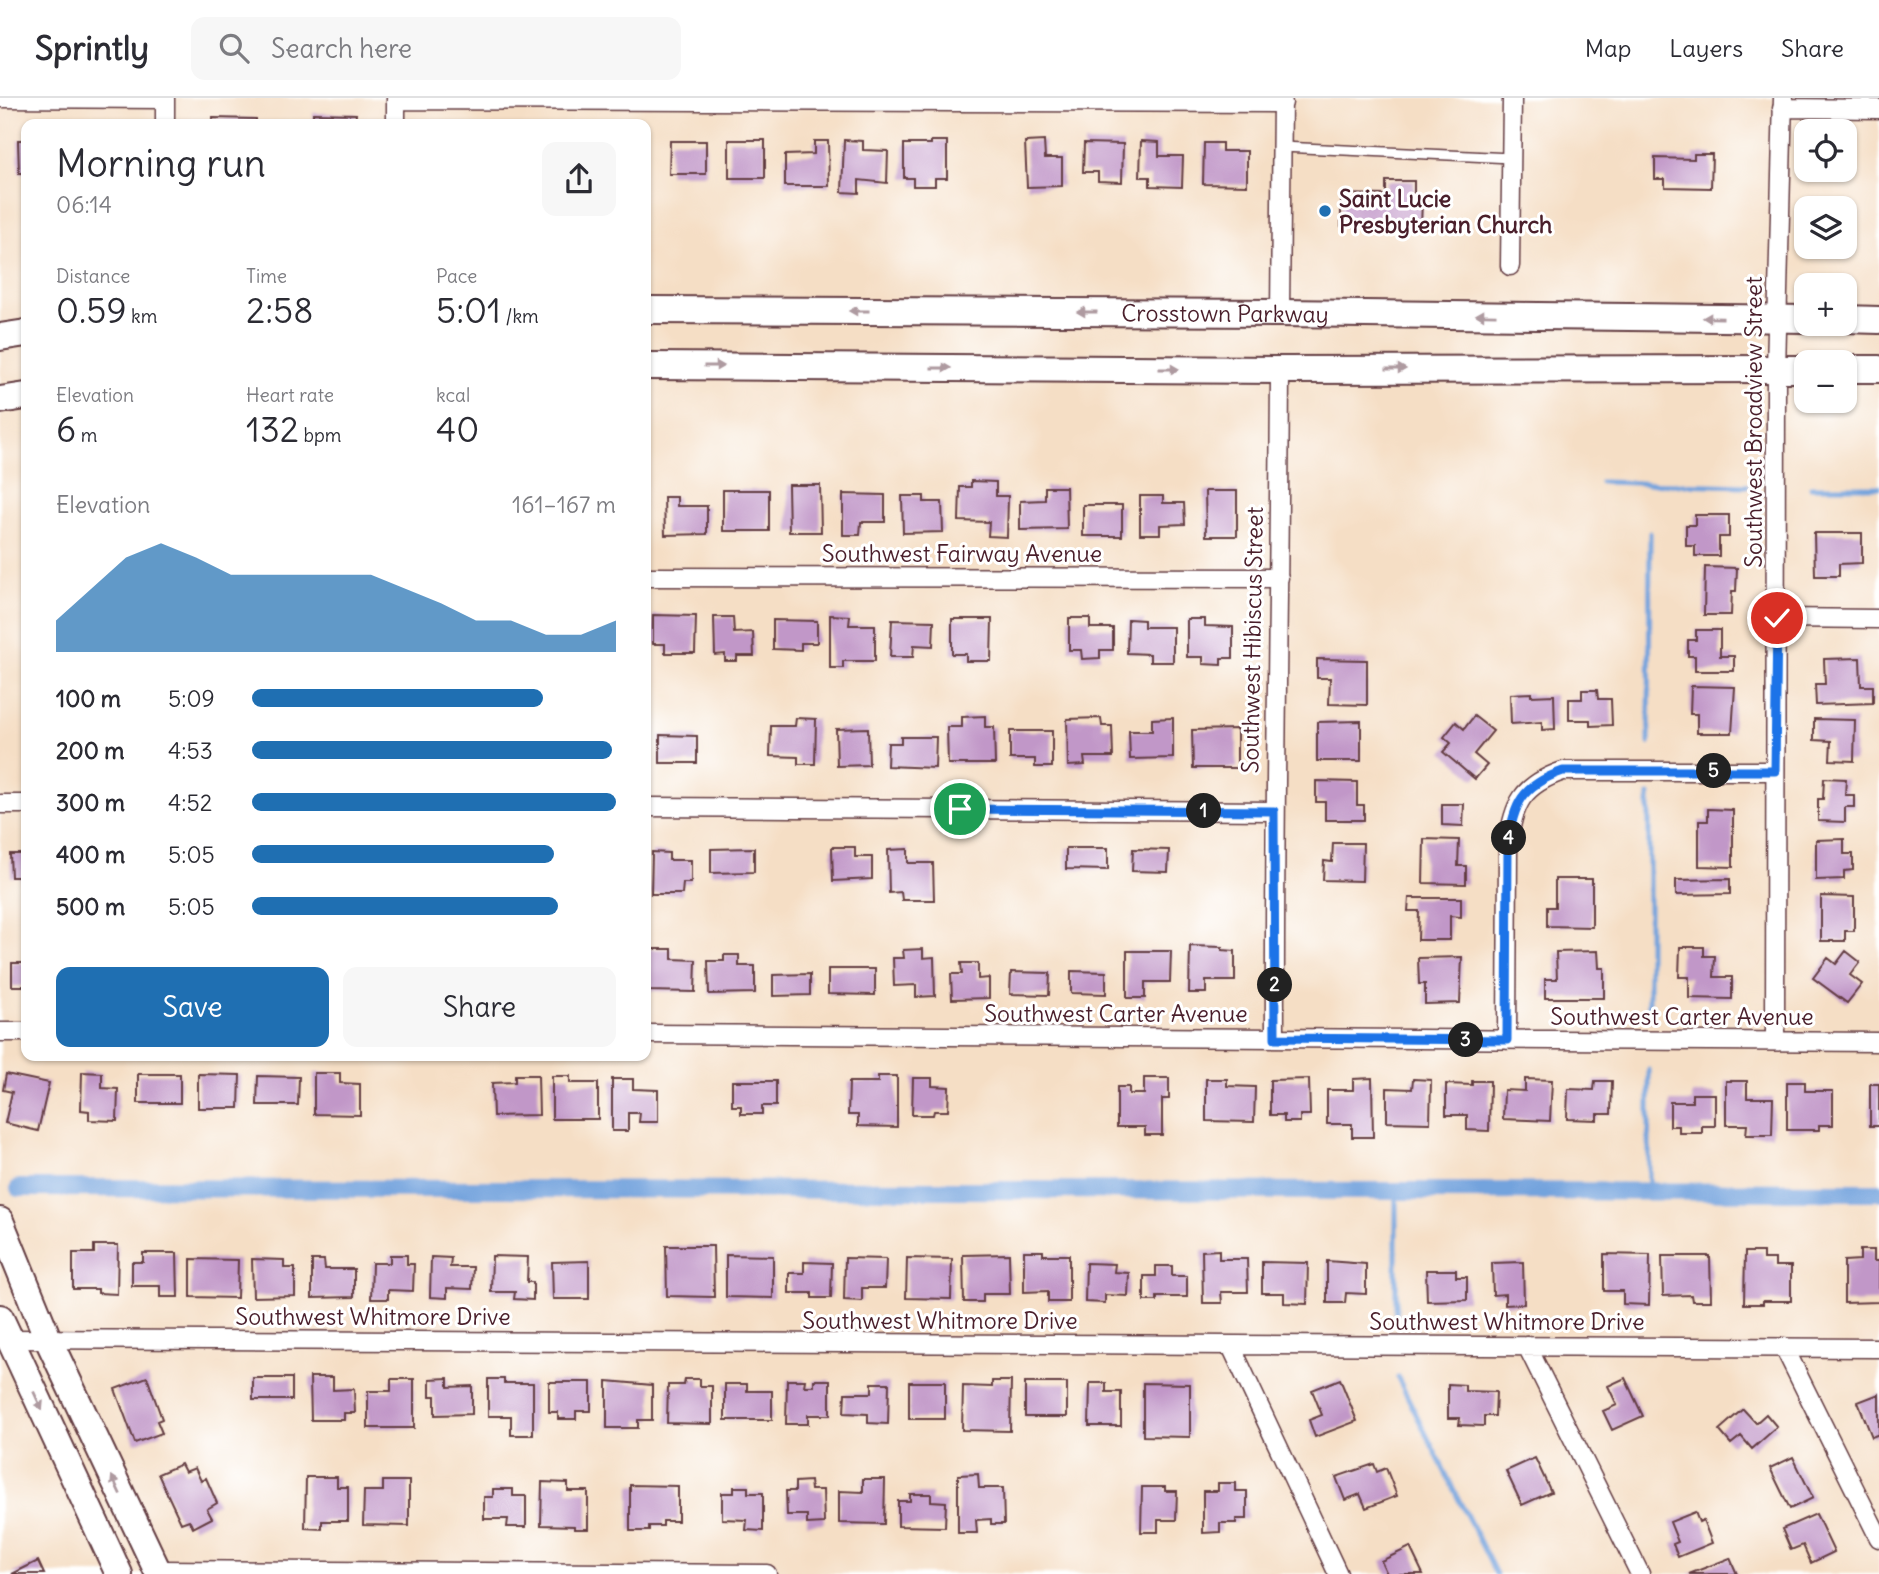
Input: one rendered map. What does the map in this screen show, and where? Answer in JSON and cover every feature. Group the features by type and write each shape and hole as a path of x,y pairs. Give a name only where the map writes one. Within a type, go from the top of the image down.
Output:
{"main road":[{"name":"Crosstown Parkway","path":"651,310 1794,319"},
{"path":"1857,319 1879,320"},
{"path":"0,337 21,334"},
{"path":"651,366 1280,370 1794,369"},
{"path":"1857,369 1879,369"},
{"path":"0,400 21,397"},
{"path":"0,1221 48,1339 158,1572"},
{"path":"3,1332 119,1574"}],"street":[{"path":"0,98 165,99 165,119"},
{"path":"1510,267 1511,98"},
{"path":"396,119 396,99 1282,101 1280,313"},
{"path":"1782,103 1879,109"},
{"name":"Southwest Broadview Street","path":"1775,1041 1776,369 1782,103"},
{"name":"Southwest Hibiscus Street","path":"1275,1038 1274,811 1280,370"},
{"name":"Southwest Fairway Avenue","path":"651,577 1279,578"},
{"path":"1777,618 1879,619"},
{"path":"1507,1040 1508,845 1512,814 1525,794 1544,778 1563,771 1775,771"},
{"path":"0,804 21,804"},
{"path":"651,807 1274,811"},
{"path":"0,1032 21,1032"},
{"name":"Southwest Carter Avenue","path":"651,1034 1879,1042"},
{"name":"Southwest Whitmore Drive","path":"3,1332 48,1339 1879,1348"},
{"path":"1231,1346 1338,1574"},
{"path":"1527,1346 1640,1574"},
{"path":"1784,1347 1879,1538"},
{"path":"158,1572 766,1574"}],"lane":[{"path":"1282,146 1511,158"}],"building":[{"path":"313,113 356,114 356,119 313,119"},
{"path":"18,140 21,140 21,173"},
{"path":"729,140 765,140 765,178 729,178"},
{"path":"844,140 863,141 863,150 888,151 887,183 859,180 859,193 842,192"},
{"path":"670,141 706,141 706,174 669,174"},
{"path":"814,141 828,141 829,186 785,186 785,155 814,154"},
{"path":"931,141 947,141 947,178 935,178 935,186 913,186 913,178 904,178 904,144 931,144"},
{"path":"1044,141 1045,158 1062,158 1062,186 1027,187 1025,142"},
{"path":"1141,141 1159,142 1159,156 1183,156 1182,187 1150,186 1150,177 1140,177"},
{"path":"1084,143 1123,144 1122,182 1098,181 1098,172 1083,172"},
{"path":"1204,143 1222,143 1222,151 1247,151 1247,185 1203,184"},
{"path":"1694,154 1712,154 1711,188 1665,187 1665,179 1655,179 1655,158 1694,159"},
{"path":"1386,181 1414,181 1414,200 1422,200 1421,227 1341,226 1341,194 1386,195"},
{"path":"971,481 996,482 996,496 1008,496 1007,537 988,536 989,522 959,521 960,487 971,487"},
{"path":"788,485 820,485 821,532 789,532"},
{"path":"1045,487 1066,487 1067,529 1020,530 1020,501 1045,500"},
{"path":"723,490 769,490 769,531 723,531"},
{"path":"1205,491 1237,491 1237,536 1206,536"},
{"path":"843,494 885,495 885,522 861,522 860,535 843,535"},
{"path":"902,496 924,496 924,502 942,502 943,532 903,533"},
{"path":"1140,496 1163,496 1163,503 1184,503 1185,524 1160,525 1160,534 1140,534"},
{"path":"664,497 677,497 677,506 707,506 707,534 665,535"},
{"path":"1083,505 1122,505 1122,536 1083,536"},
{"path":"1695,515 1729,515 1729,537 1719,537 1719,556 1695,556 1695,546 1686,546 1686,525 1695,525"},
{"path":"1814,533 1862,533 1862,563 1839,564 1839,576 1815,576"},
{"path":"1705,567 1737,568 1731,615 1704,615"},
{"path":"653,615 696,616 695,653 665,653 665,644 653,644"},
{"path":"830,615 850,616 849,625 875,625 875,661 843,661 843,668 830,668"},
{"path":"714,617 733,617 734,633 753,632 754,656 737,656 737,661 725,661 725,654 715,655"},
{"path":"1069,618 1090,618 1090,628 1113,628 1113,650 1100,650 1100,658 1082,659 1081,650 1069,650"},
{"path":"952,619 992,619 991,661 966,661 966,654 952,654"},
{"path":"1128,619 1144,620 1144,627 1173,627 1173,662 1150,662 1150,654 1127,653"},
{"path":"1187,619 1205,619 1205,626 1233,627 1233,658 1221,658 1221,665 1203,664 1203,657 1187,657"},
{"path":"773,620 817,621 817,643 801,643 801,650 773,649"},
{"path":"892,620 934,621 933,646 914,645 913,657 890,657"},
{"path":"1696,630 1720,630 1720,656 1734,656 1734,671 1695,671 1695,656 1688,656 1688,640 1696,640"},
{"path":"1860,658 1861,686 1873,686 1873,703 1816,705 1815,684 1825,684 1824,659"},
{"path":"1317,659 1367,660 1367,705 1329,704 1330,678 1317,678"},
{"path":"1691,686 1735,687 1732,733 1697,733 1697,714 1690,714"},
{"path":"1582,690 1597,690 1598,699 1611,699 1612,725 1590,726 1590,720 1569,720 1569,699 1582,699"},
{"path":"1531,693 1531,696 1554,695 1555,729 1542,730 1542,722 1511,724 1510,694"},
{"path":"985,716 985,727 994,727 995,764 948,764 947,727 962,727 962,717"},
{"path":"1474,716 1493,731 1474,754 1487,765 1475,779 1443,752 1451,743 1444,737 1456,722 1464,729"},
{"path":"796,718 816,719 815,764 798,764 798,757 770,756 771,726 795,726"},
{"path":"1101,718 1102,726 1112,726 1113,757 1084,757 1085,765 1068,766 1067,719"},
{"path":"1173,718 1173,758 1130,759 1129,731 1152,731 1152,719"},
{"path":"1814,719 1855,720 1854,761 1830,760 1831,741 1814,740"},
{"path":"1361,721 1361,761 1317,761 1317,722"},
{"path":"868,728 869,765 837,766 836,729"},
{"path":"1237,729 1237,768 1193,768 1192,730"},
{"path":"1010,731 1052,731 1052,767 1035,767 1035,759 1010,759"},
{"path":"660,735 697,736 697,763 660,763"},
{"path":"901,737 936,737 935,768 887,766 888,743 901,743"},
{"path":"1824,778 1846,779 1845,795 1854,795 1854,807 1845,807 1845,822 1818,821 1818,799 1823,799"},
{"path":"1316,781 1357,782 1357,805 1364,805 1364,820 1325,820 1325,802 1316,802"},
{"path":"1442,804 1464,804 1463,826 1442,825"},
{"path":"1708,809 1733,810 1733,867 1699,866 1699,821 1708,821"},
{"path":"1424,839 1459,840 1458,866 1466,866 1466,884 1423,883"},
{"path":"1844,839 1844,854 1853,854 1853,870 1844,871 1844,879 1816,880 1816,840"},
{"path":"1333,843 1363,843 1362,881 1323,880 1324,861 1332,862"},
{"path":"832,847 855,847 855,857 872,857 872,879 833,881"},
{"path":"754,848 754,872 711,873 711,849"},
{"path":"1066,848 1108,848 1108,870 1066,869"},
{"path":"908,849 908,863 933,863 934,900 902,900 901,892 889,893 888,850"},
{"path":"1133,849 1169,850 1168,872 1132,871"},
{"path":"652,852 669,853 669,860 691,860 691,883 683,883 682,894 651,894"},
{"path":"10,854 21,854 21,886 20,877 11,877"},
{"path":"1555,879 1592,879 1592,927 1547,926 1547,907 1555,907"},
{"path":"1730,879 1730,894 1676,895 1676,880"},
{"path":"1821,896 1854,897 1854,931 1845,931 1845,941 1821,941"},
{"path":"1409,898 1461,898 1461,917 1450,916 1450,940 1418,940 1419,911 1408,911"},
{"path":"1190,946 1222,947 1222,950 1235,951 1235,981 1206,981 1206,993 1189,993"},
{"path":"1680,947 1704,947 1704,956 1715,956 1714,977 1732,977 1732,999 1689,998 1689,977 1679,977"},
{"path":"651,949 672,949 672,959 696,960 695,992 651,991"},
{"path":"923,949 923,958 934,957 935,996 916,997 916,985 894,986 893,958 904,958 903,950"},
{"path":"1127,951 1171,951 1170,982 1145,982 1145,998 1127,998"},
{"path":"1598,951 1599,968 1604,968 1604,998 1545,998 1545,979 1557,979 1556,952"},
{"path":"1846,951 1860,962 1850,975 1862,984 1847,1003 1813,978 1828,958 1836,964"},
{"path":"724,955 739,955 739,966 755,966 755,993 709,994 708,961 724,961"},
{"path":"1462,957 1460,1003 1425,1004 1425,984 1419,984 1418,958"},
{"path":"12,963 21,963 21,986 12,986"},
{"path":"961,963 978,963 978,979 989,978 989,998 952,999 951,974 962,974"},
{"path":"828,969 875,969 875,995 828,994"},
{"path":"1071,971 1106,972 1106,994 1071,993"},
{"path":"1011,972 1050,973 1049,995 1010,994"},
{"path":"810,974 810,995 773,996 773,975"},
{"path":"82,1072 102,1073 102,1088 118,1089 117,1121 89,1120 89,1111 81,1110"},
{"path":"314,1073 340,1073 340,1083 360,1084 360,1115 314,1114"},
{"path":"6,1074 49,1083 38,1131 5,1123 12,1092 3,1090"},
{"path":"138,1074 180,1074 180,1103 138,1103"},
{"path":"198,1074 240,1075 239,1108 198,1108"},
{"path":"515,1075 538,1075 539,1115 493,1116 492,1083 515,1082"},
{"path":"258,1076 299,1077 298,1105 257,1105"},
{"path":"552,1076 570,1076 570,1083 598,1083 598,1119 552,1119"},
{"path":"878,1076 897,1076 897,1127 858,1126 858,1115 848,1115 849,1082 878,1082"},
{"path":"913,1078 932,1078 932,1086 949,1087 948,1111 934,1111 933,1115 912,1115"},
{"path":"1144,1078 1169,1078 1169,1099 1162,1099 1162,1135 1145,1135 1145,1127 1117,1127 1117,1087 1129,1087 1129,1094 1144,1094"},
{"path":"1372,1078 1373,1137 1352,1137 1352,1124 1327,1124 1327,1090 1353,1090 1353,1079"},
{"path":"612,1079 633,1079 633,1089 658,1090 658,1122 639,1122 640,1113 628,1113 628,1131 612,1131"},
{"path":"1206,1079 1227,1079 1227,1086 1255,1087 1254,1122 1206,1121"},
{"path":"1309,1079 1310,1115 1300,1115 1300,1122 1284,1122 1284,1115 1270,1115 1270,1080"},
{"path":"1413,1079 1431,1080 1430,1123 1387,1122 1387,1088 1412,1089"},
{"path":"1525,1079 1552,1080 1550,1121 1503,1119 1504,1090 1525,1091"},
{"path":"732,1081 776,1081 776,1106 762,1106 762,1114 741,1114 741,1106 732,1106"},
{"path":"1472,1081 1490,1081 1489,1131 1467,1130 1467,1115 1446,1115 1446,1084 1472,1085"},
{"path":"1595,1081 1612,1081 1611,1114 1597,1114 1597,1120 1567,1119 1568,1089 1594,1090"},
{"path":"1726,1081 1747,1081 1747,1098 1773,1098 1772,1135 1746,1135 1747,1125 1726,1125"},
{"path":"1787,1082 1805,1082 1805,1091 1833,1091 1833,1125 1819,1125 1819,1130 1787,1130"},
{"path":"1870,1084 1879,1084 1879,1126 1870,1126"},
{"path":"1692,1094 1715,1094 1715,1126 1702,1126 1702,1133 1679,1133 1679,1126 1670,1126 1670,1102 1692,1102"},
{"path":"94,1245 118,1245 117,1294 98,1293 98,1289 73,1289 73,1253 94,1253"},
{"path":"666,1246 713,1246 714,1297 667,1296"},
{"path":"1219,1250 1219,1259 1247,1259 1248,1292 1221,1292 1222,1303 1203,1303 1202,1251"},
{"path":"1860,1250 1874,1250 1874,1261 1879,1261 1879,1302 1844,1303 1844,1261 1860,1260"},
{"path":"1024,1251 1043,1251 1043,1255 1069,1255 1069,1302 1048,1302 1048,1291 1024,1292"},
{"path":"1745,1252 1763,1252 1763,1259 1775,1259 1775,1266 1791,1266 1791,1301 1744,1304"},
{"path":"143,1253 177,1253 178,1297 160,1297 160,1286 132,1286 132,1262 143,1262"},
{"path":"1009,1254 1010,1294 983,1294 983,1302 964,1302 963,1255"},
{"path":"1604,1254 1650,1255 1649,1305 1623,1304 1623,1291 1604,1291"},
{"path":"390,1255 407,1255 407,1264 414,1264 413,1291 388,1290 388,1299 371,1299 372,1263 390,1263"},
{"path":"726,1255 773,1256 773,1298 726,1297"},
{"path":"492,1256 528,1257 527,1282 533,1282 533,1300 514,1299 515,1292 491,1292"},
{"path":"1662,1256 1710,1256 1711,1301 1692,1301 1691,1295 1663,1296"},
{"path":"431,1257 451,1258 450,1267 473,1267 472,1289 447,1288 447,1298 430,1297"},
{"path":"845,1258 886,1259 885,1288 862,1288 862,1301 844,1300"},
{"path":"907,1258 952,1259 951,1299 906,1298"},
{"path":"191,1259 238,1260 237,1298 191,1297"},
{"path":"252,1259 284,1260 284,1268 295,1268 295,1296 253,1297"},
{"path":"312,1260 324,1260 325,1269 354,1269 354,1297 312,1298"},
{"path":"589,1261 589,1299 553,1299 552,1262"},
{"path":"1327,1261 1366,1264 1366,1294 1346,1293 1345,1303 1327,1303"},
{"path":"804,1262 832,1263 831,1298 812,1298 812,1293 789,1293 789,1273 804,1273"},
{"path":"1262,1262 1308,1263 1307,1304 1284,1303 1284,1293 1262,1293"},
{"path":"1523,1262 1524,1304 1505,1305 1505,1294 1493,1295 1492,1263"},
{"path":"1086,1263 1115,1264 1114,1272 1129,1273 1128,1296 1105,1295 1105,1303 1085,1302"},
{"path":"1156,1266 1172,1266 1172,1276 1187,1276 1187,1297 1157,1297 1157,1301 1144,1301 1144,1276 1156,1276"},
{"path":"1426,1270 1456,1270 1456,1277 1467,1277 1467,1300 1427,1301"},
{"path":"147,1377 162,1419 157,1421 162,1433 135,1443 115,1389"},
{"path":"310,1377 333,1377 333,1390 354,1389 355,1413 344,1413 344,1420 311,1420"},
{"path":"253,1378 292,1378 292,1400 253,1400"},
{"path":"448,1378 448,1387 472,1386 472,1414 435,1415 435,1396 430,1396 430,1379"},
{"path":"1625,1378 1643,1416 1612,1430 1603,1411 1617,1405 1608,1386"},
{"path":"391,1379 414,1379 414,1428 368,1428 368,1391 391,1391"},
{"path":"488,1379 504,1379 504,1383 533,1383 533,1435 511,1435 511,1416 488,1416"},
{"path":"685,1379 700,1379 700,1386 712,1386 712,1424 667,1423 668,1385 684,1385"},
{"path":"1340,1379 1357,1421 1315,1437 1309,1420 1322,1415 1312,1390"},
{"path":"787,1380 805,1380 804,1386 814,1386 814,1380 830,1380 830,1415 808,1415 808,1424 786,1424"},
{"path":"607,1381 652,1385 652,1420 638,1420 638,1428 607,1428"},
{"path":"992,1381 1011,1381 1010,1431 962,1430 963,1386 992,1387"},
{"path":"549,1382 591,1382 591,1411 576,1411 576,1419 558,1419 558,1412 549,1412"},
{"path":"909,1382 945,1382 945,1419 909,1419"},
{"path":"872,1383 889,1383 888,1424 868,1423 868,1414 844,1413 845,1393 872,1393"},
{"path":"1025,1383 1067,1383 1067,1417 1025,1417"},
{"path":"1090,1383 1106,1383 1106,1392 1121,1392 1121,1426 1089,1426"},
{"path":"1143,1383 1190,1384 1190,1437 1143,1436"},
{"path":"725,1384 747,1384 747,1391 772,1391 772,1420 725,1420"},
{"path":"1448,1384 1465,1385 1465,1391 1496,1392 1495,1416 1484,1416 1484,1426 1459,1425 1460,1418 1448,1418"},
{"path":"1879,1394 1879,1434 1872,1437 1858,1402"},
{"path":"1743,1409 1756,1423 1766,1414 1777,1427 1752,1449 1741,1436 1731,1444 1719,1430"},
{"path":"1793,1457 1813,1498 1790,1509 1770,1468"},
{"path":"1535,1458 1551,1492 1522,1505 1506,1471"},
{"path":"181,1464 185,1472 195,1468 201,1481 206,1478 217,1503 207,1509 212,1518 193,1528 189,1520 181,1523 158,1474"},
{"path":"1374,1464 1377,1472 1386,1468 1397,1496 1366,1508 1360,1494 1345,1500 1336,1477"},
{"path":"978,1474 979,1488 1003,1488 1004,1524 991,1524 991,1519 976,1520 977,1533 958,1533 958,1475"},
{"path":"306,1477 337,1477 337,1487 348,1487 348,1521 322,1521 322,1529 305,1528"},
{"path":"863,1479 885,1479 884,1524 839,1523 839,1491 863,1492"},
{"path":"383,1481 409,1481 409,1526 363,1525 364,1491 383,1491"},
{"path":"810,1481 811,1490 823,1490 824,1523 807,1524 807,1515 787,1515 786,1491 795,1491 795,1482"},
{"path":"542,1482 568,1483 568,1491 588,1491 588,1529 541,1525"},
{"path":"1218,1483 1235,1483 1235,1491 1247,1491 1247,1519 1236,1519 1236,1523 1220,1523 1220,1532 1203,1533 1203,1491 1218,1491"},
{"path":"630,1485 678,1486 678,1521 663,1521 663,1526 649,1526 649,1531 630,1531"},
{"path":"734,1487 748,1487 748,1493 763,1493 763,1531 746,1530 747,1520 722,1519 722,1493 734,1493"},
{"path":"1142,1487 1165,1487 1165,1491 1177,1491 1176,1520 1158,1520 1158,1532 1141,1532"},
{"path":"493,1489 513,1489 513,1496 526,1496 526,1527 507,1527 508,1519 484,1519 484,1497 493,1497"},
{"path":"910,1494 931,1494 931,1501 946,1502 945,1527 898,1526 898,1501 910,1501"},
{"path":"1695,1512 1699,1522 1703,1520 1712,1543 1678,1557 1673,1544 1678,1542 1670,1522"},
{"path":"1816,1514 1834,1552 1811,1563 1803,1545 1791,1550 1782,1529"},
{"path":"1410,1547 1423,1574 1387,1574 1381,1561"},
{"path":"1730,1558 1737,1574 1689,1574"},
{"path":"38,1561 44,1574 12,1574"}],"waterway":[{"path":"1601,482 1747,486"},
{"path":"1811,487 1879,487"},
{"path":"1649,743 1650,533"},
{"path":"1649,795 1649,1019"},
{"path":"1649,1070 1649,1191"},
{"path":"19,1188 1879,1192"},
{"path":"1396,1190 1396,1320"},
{"path":"1398,1378 1496,1574"}],"place":[{"name":"Saint Lucie Presbyterian Church","path":"1325,211"}],"route":[{"path":"960,809 1274,811 1275,1038 1507,1040 1508,845 1512,814 1525,794 1544,778 1563,771 1775,771 1777,618"}]}
